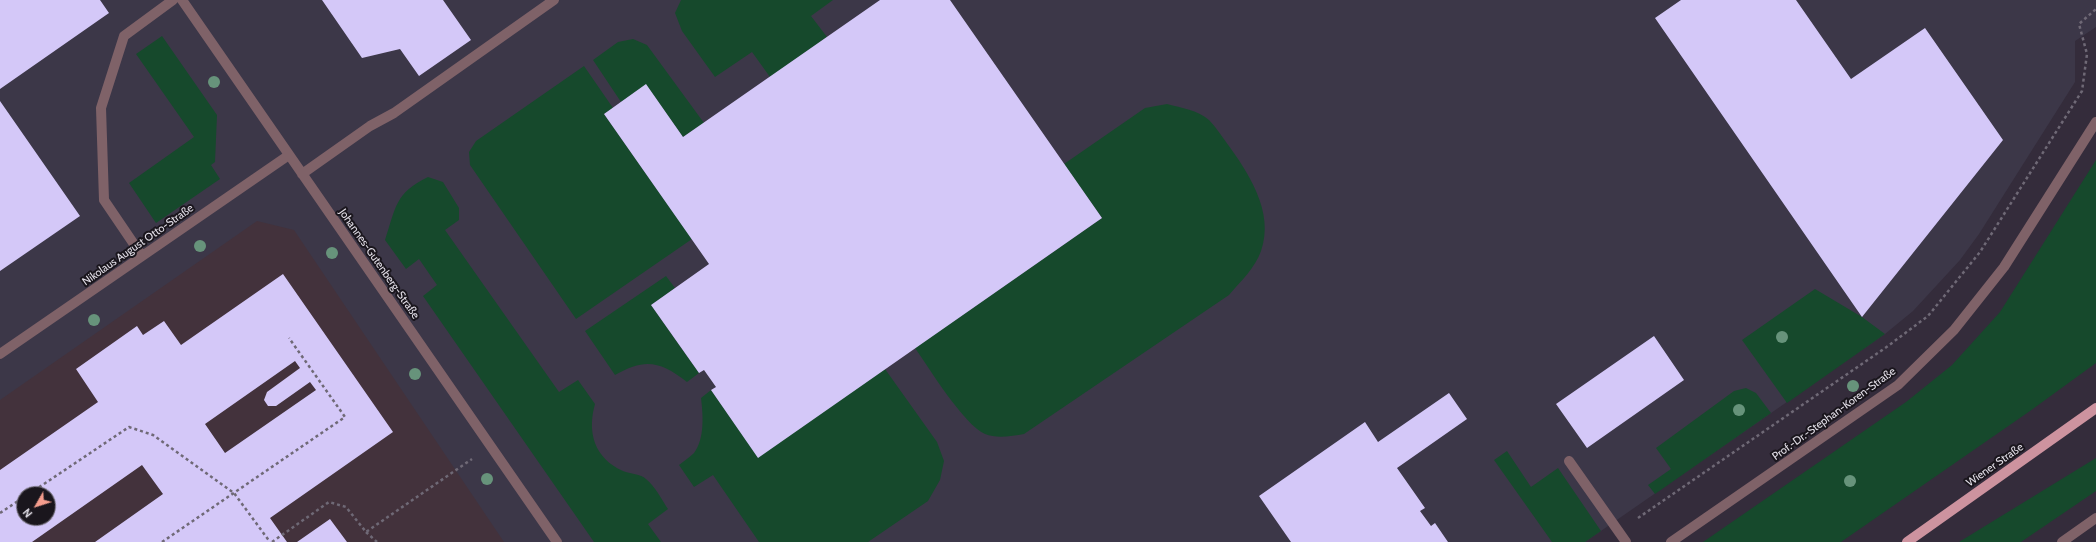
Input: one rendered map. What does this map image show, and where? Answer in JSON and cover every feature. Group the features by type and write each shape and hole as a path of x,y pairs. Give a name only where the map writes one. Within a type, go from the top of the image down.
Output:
{"main road":[{"name":"Wiener Straße","path":"1907,542 2096,408"}],"street":[{"path":"142,256 104,200 101,108 124,36 173,0"},
{"name":"Johannes-Gutenberg-Straße","path":"182,0 557,542"},
{"path":"302,174 370,126 394,113 554,0"},
{"name":"Prof.-Dr.-Stephan-Koren-Straße","path":"1671,542 1898,385 1954,330 2004,267 2096,122"},
{"name":"Nikolaus August Otto-Straße","path":"0,354 289,155"},
{"path":"1569,461 1626,542"},
{"path":"2062,542 2096,518"}],"path":[{"path":"1619,531 1881,351 1928,316 1980,252 2082,91 2087,54 2079,24 2096,9"},
{"path":"162,542 344,416 289,338"},
{"path":"41,486 129,427 153,435 234,493 271,542 329,502 346,507 366,532 377,542"},
{"path":"366,532 491,447"},
{"path":"0,514 16,503"}],"shaded area":[{"path":"0,0 2096,0 2096,27 2075,41 2075,82 1979,234 1960,260 1913,311 1885,334 1585,542 0,542"},
{"path":"257,221 294,230 504,542 0,542 0,400"}],"green space":[{"path":"681,0 833,0 811,16 827,37 770,77 752,52 715,77 682,31 675,13"},
{"path":"162,36 217,115 215,162 211,165 220,179 156,223 129,183 194,137 136,54"},
{"path":"633,39 647,45 704,123 683,137 646,85 621,102 593,60 618,42"},
{"path":"584,66 613,108 604,114 692,239 576,319 470,165 469,152 476,141"},
{"path":"1167,104 1184,108 1209,120 1243,166 1257,193 1265,222 1261,251 1255,263 1229,295 1024,434 999,437 985,434 967,420 957,408 915,348 1102,218 1064,164 1145,108"},
{"path":"2096,160 2096,363 2030,411 1841,542 1703,542 1906,402 1952,365 2000,312"},
{"path":"428,177 443,182 459,208 459,220 445,230 559,392 578,380 595,404 592,424 595,443 599,451 613,466 623,471 644,477 661,497 668,509 648,524 661,542 594,542 423,296 437,285 419,259 406,269 385,240 398,202 409,189"},
{"path":"666,276 675,288 651,305 699,373 687,382 660,366 644,364 635,366 615,375 585,331"},
{"path":"1815,289 1862,317 1885,334 1787,403 1742,340"},
{"path":"885,369 937,442 944,461 940,480 928,501 868,542 759,542 713,475 694,487 679,465 694,453 698,447 702,434 701,398 711,390 758,457"},
{"path":"1746,388 1756,393 1771,413 1655,494 1648,485 1671,469 1656,448 1734,391"},
{"path":"1507,451 1531,487 1558,468 1601,531 1585,542 1552,542 1494,460"},
{"path":"2096,458 2096,491 2021,542 1959,542"}],"building":[{"path":"0,0 100,0 109,13 0,89"},
{"path":"322,0 443,0 471,40 419,76 400,49 362,58"},
{"path":"880,0 950,0 1102,218 758,458 711,390 716,387 704,370 699,373 651,305 709,264 604,114 646,84 683,137"},
{"path":"1681,0 1796,0 1851,79 1925,28 2003,140 1862,317 1655,18"},
{"path":"0,101 80,216 0,271"},
{"path":"283,274 393,432 270,518 287,542 95,542 163,494 142,465 56,525 56,486 16,486 16,526 55,526 32,542 0,542 0,470 98,402 76,369 137,326 143,335 164,321 181,345","holes":["295,361 300,368 267,392 264,400 268,406 276,406 310,382 316,390 225,453 205,424"]},
{"path":"1654,336 1684,380 1587,448 1556,404"},
{"path":"1449,393 1467,419 1397,468 1425,508 1420,511 1431,526 1435,523 1448,542 1291,542 1259,496 1365,422 1378,442"},
{"path":"330,519 347,542 297,542"}]}
